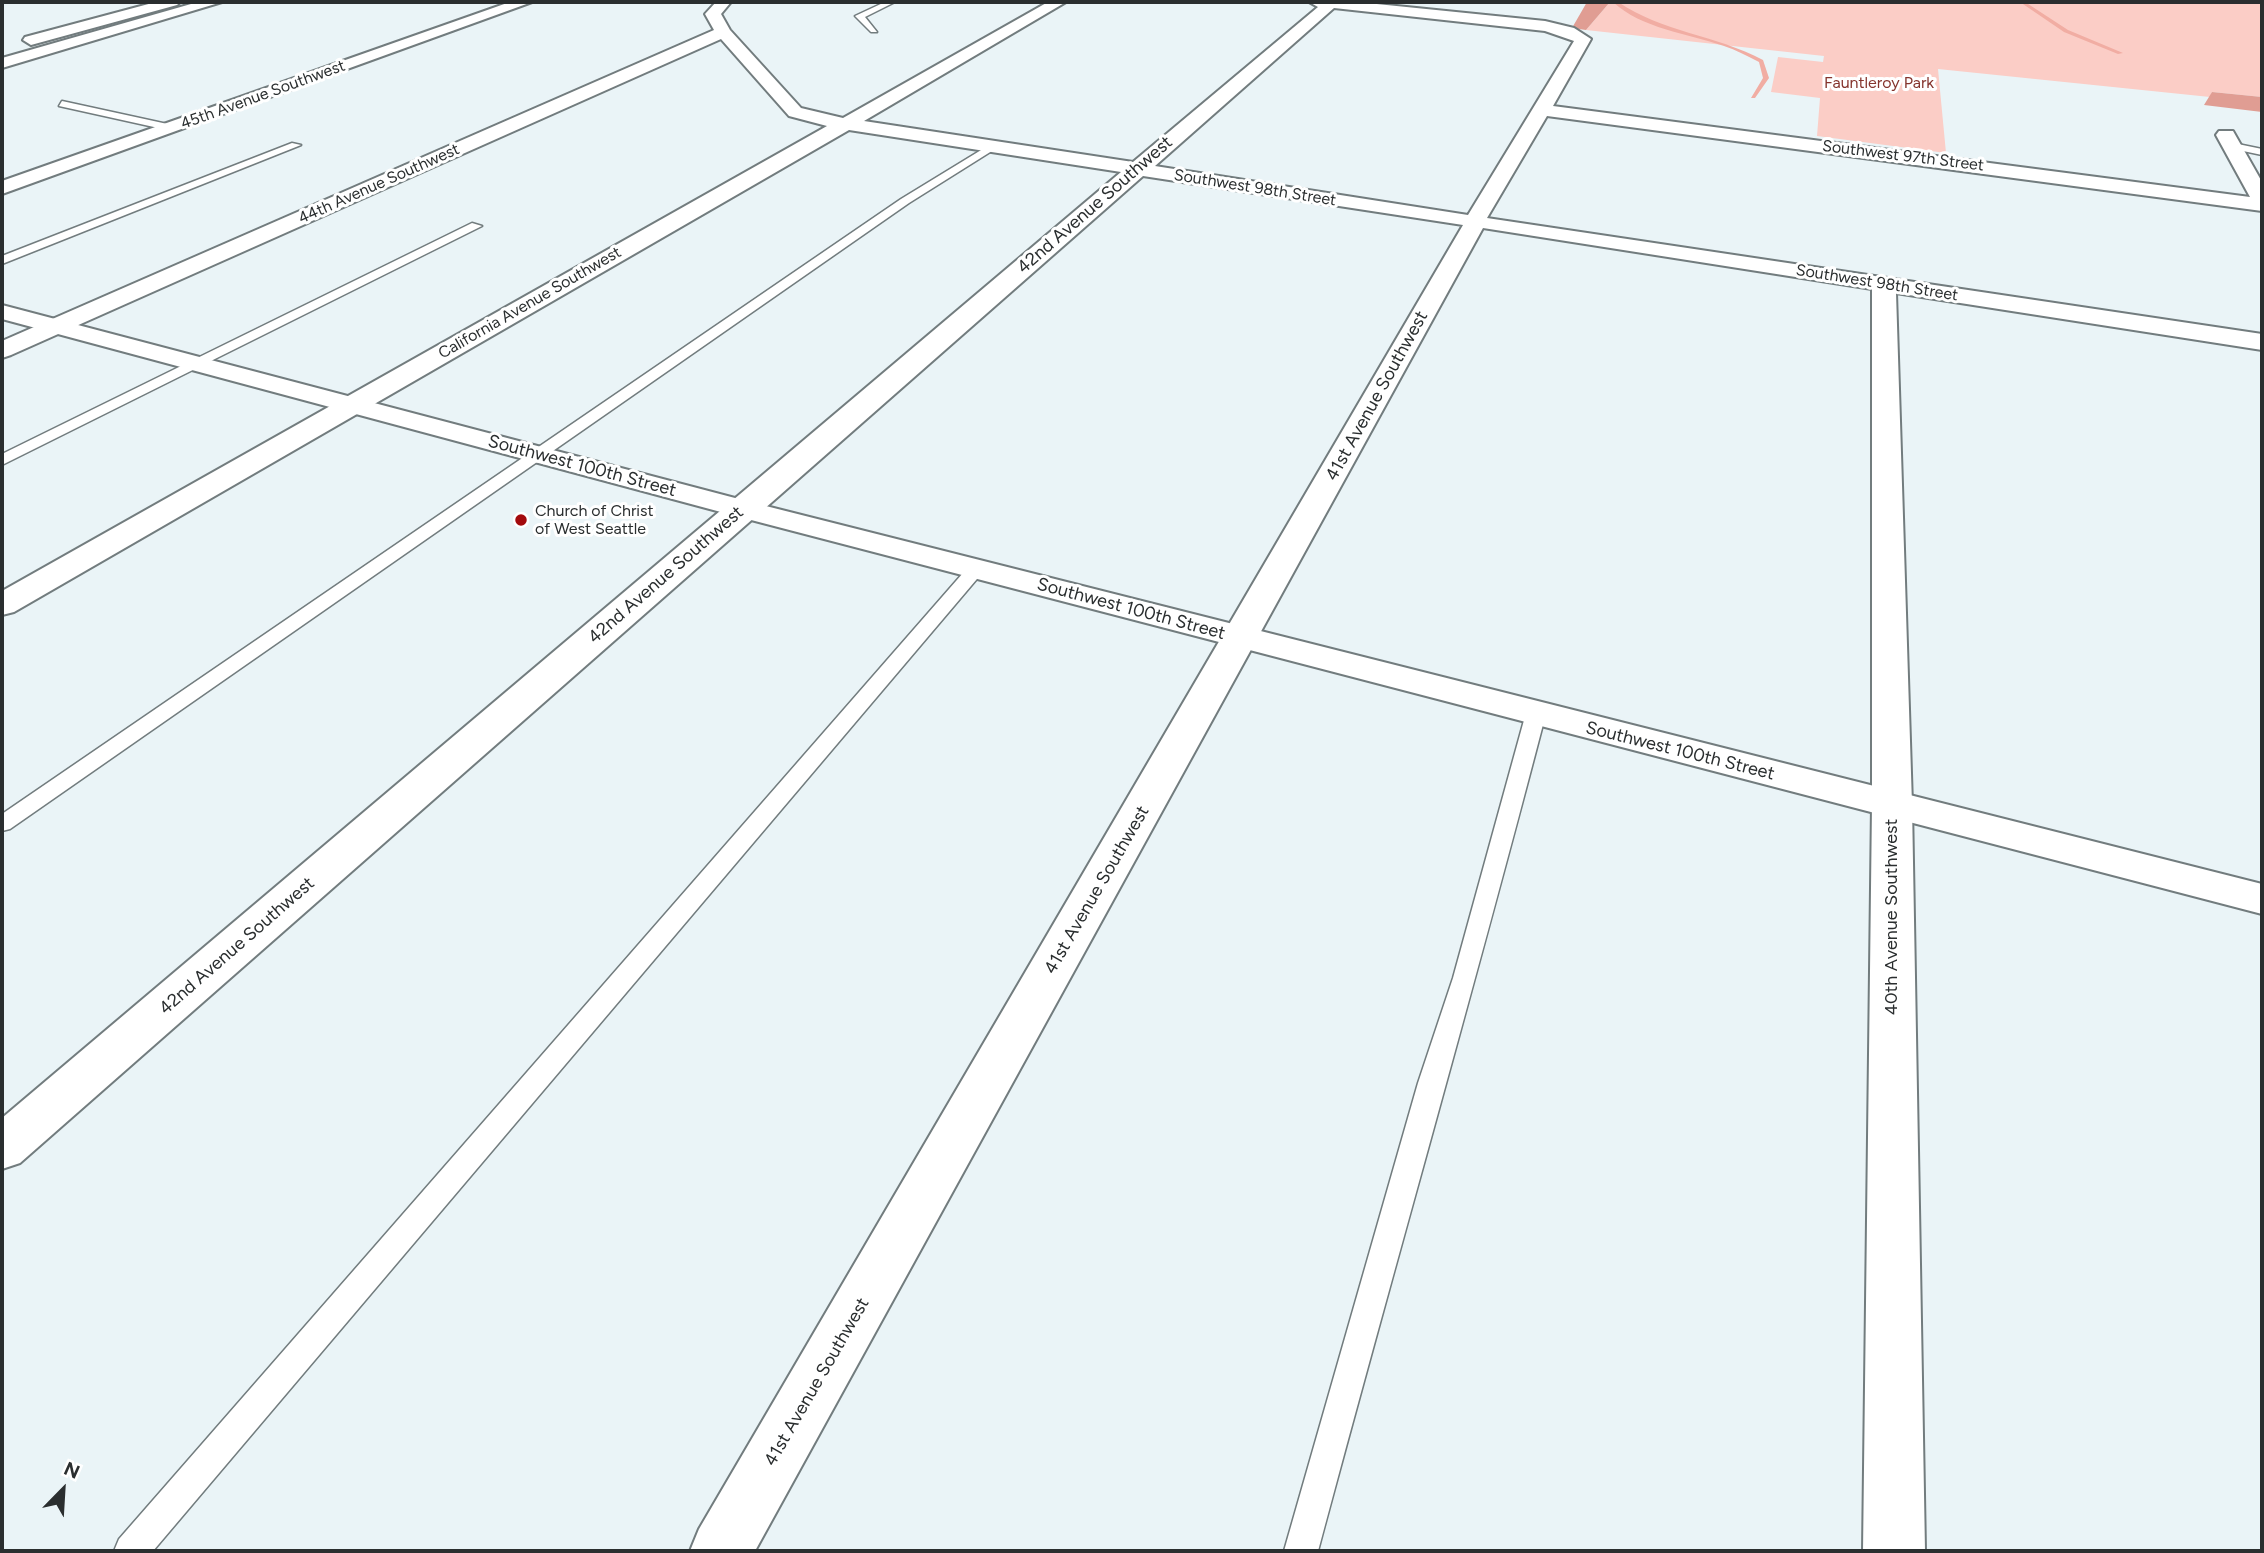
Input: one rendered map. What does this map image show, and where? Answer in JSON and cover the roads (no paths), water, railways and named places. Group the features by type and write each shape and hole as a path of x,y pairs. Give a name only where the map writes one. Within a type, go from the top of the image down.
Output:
{"street":[{"path":"31,40 172,2"},
{"path":"2,63 214,2"},
{"name":"45th Avenue Southwest","path":"2,188 524,2"},
{"path":"723,32 713,14 724,2"},
{"name":"California Avenue Southwest","path":"2,605 1059,2"},
{"path":"1324,3 1428,13 1442,2"},
{"name":"42nd Avenue Southwest","path":"2,1148 1136,169 1324,3"},
{"name":"41st Avenue Southwest","path":"721,1551 1475,222 1544,110 1583,39 1578,35 1545,26 1428,13"},
{"name":"Southwest 98th Street","path":"723,32 795,112 809,118 2262,342"},
{"name":"44th Avenue Southwest","path":"2,349 723,32"},
{"name":"Southwest 97th Street","path":"1544,110 2262,202"},
{"path":"2229,141 2262,202"},
{"name":"40th Avenue Southwest","path":"1884,284 1892,805 1894,1551"},
{"name":"Southwest 100th Street","path":"2,312 743,509 2262,899"}],"lane":[{"path":"874,30 859,16 891,2"},
{"path":"62,104 172,128"},
{"path":"2229,141 2262,152"},
{"path":"2,260 296,145"},
{"path":"2,824 905,201 991,147"},
{"path":"2,460 476,226"},
{"path":"131,1551 976,569"},
{"path":"1301,1551 1431,1083 1465,978 1536,713"}],"waterway":[{"path":"1615,2 1649,22 1725,45 1761,61 1766,78 1753,97"},
{"path":"2022,2 2066,31 2120,53"}],"place":[{"name":"Church of Christ of West Seattle","path":"521,520"}],"park label":[{"name":"Fauntleroy Park","path":"1879,83"}]}
